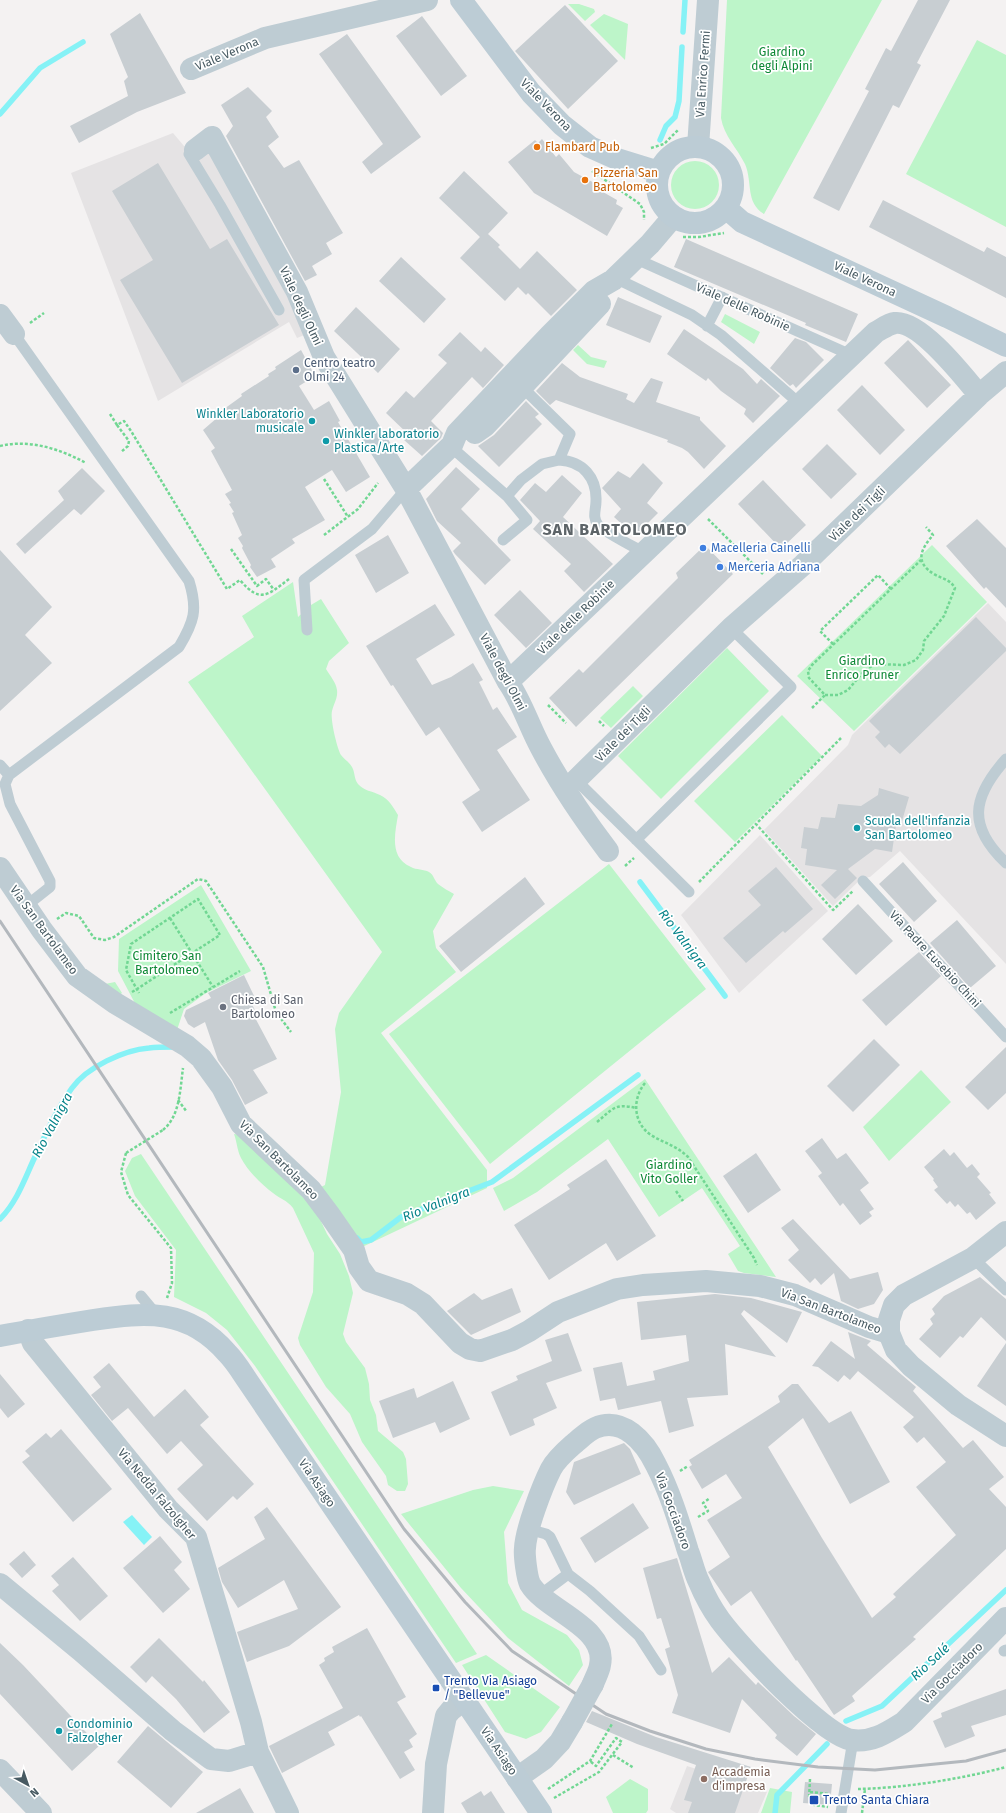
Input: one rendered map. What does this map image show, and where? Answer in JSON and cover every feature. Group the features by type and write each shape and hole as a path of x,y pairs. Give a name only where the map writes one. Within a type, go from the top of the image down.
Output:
{"main road":[{"name":"Viale Verona","path":"461,0 531,93 562,124 590,147 617,159 659,172"},
{"path":"698,147 714,152 722,158 729,167 733,177 734,187 732,198 726,208 718,216 707,222 695,224 684,222 673,217 665,210 657,192 659,172 663,164 676,152 684,148 698,147"},
{"name":"Viale Verona","path":"726,208 742,222 1006,346"},
{"name":"Via Asiago","path":"0,1336 28,1330 126,1315 158,1315 183,1321 196,1327 220,1345 228,1354 517,1778 547,1806"}],"street":[{"name":"Viale Verona","path":"191,69 265,38 427,0"},
{"name":"Via Enrico Fermi","path":"698,147 708,0"},
{"name":"Viale degli Olmi","path":"195,150 212,137 297,292 324,357 406,489 508,682 519,698 529,725 577,810 608,851"},
{"path":"451,445 468,440 485,426 522,387 594,291 614,279 650,244 673,217"},
{"path":"0,315 14,334"},
{"name":"Viale delle Robinie","path":"508,682 876,332 895,323 908,326 922,333 956,368 979,395"},
{"path":"406,489 451,445 457,433 555,341"},
{"name":"Viale dei Tigli","path":"576,780 731,628 803,565 979,395 1006,372"},
{"name":"Via San Bartolameo","path":"0,868 72,971 85,984 142,1021 187,1046 201,1058 212,1072 241,1124 311,1190 354,1250 359,1267 369,1281 407,1294 423,1304 460,1343 470,1349 480,1351 512,1340 530,1336 558,1312 618,1289 643,1285 706,1281 760,1286 795,1294 869,1327 889,1333 896,1350 912,1366 958,1405 1006,1436"},
{"path":"889,1333 889,1320 894,1305 904,1295 973,1258 1006,1232"},
{"name":"Via Nedda Falzolgher","path":"28,1330 33,1343 168,1509 196,1537 251,1722 258,1752 288,1813"},
{"name":"Via Gocciadoro","path":"517,1778 544,1759 560,1742 593,1684 600,1664 598,1649 591,1635 577,1621 559,1611 540,1595 530,1583 524,1550 528,1529 552,1468 564,1452 595,1428 611,1424 629,1430 642,1442 652,1456 665,1483 698,1581 719,1619 755,1661 813,1716 843,1738 868,1740 886,1733 904,1722 1006,1618"},
{"path":"0,1584 80,1650 173,1731 212,1759 229,1761 258,1752"},
{"path":"432,1813 436,1764 446,1716 464,1700"},
{"path":"0,1770 41,1813"}],"lane":[{"path":"195,150 189,154 220,205 279,310"},
{"name":"Viale delle Robinie","path":"634,258 851,355"},
{"path":"614,279 692,315 721,335 800,404"},
{"path":"708,326 722,297"},
{"path":"14,334 189,581 194,599 194,614 187,634 179,647 9,775 5,784 10,804 50,881 50,887 26,906"},
{"path":"522,387 570,434 560,460"},
{"path":"451,445 507,496 527,520 503,540"},
{"path":"507,496 521,480 542,464 560,460 568,461 580,466 590,474 594,485 596,501 594,516 598,525 643,552"},
{"path":"307,630 304,580 372,529 406,489"},
{"path":"636,840 790,687 731,628"},
{"path":"1006,759 980,797 978,810 979,822 983,835 991,849 1006,863"},
{"path":"0,765 9,775"},
{"name":"Viale dei Tigli","path":"576,780 689,892"},
{"name":"Via Padre Eusebio Chini","path":"863,881 1006,1037"},
{"path":"973,1258 1006,1290"},
{"path":"141,1296 158,1315"},
{"path":"528,1529 546,1534 550,1537 568,1574 590,1591 638,1636 661,1670"},
{"path":"540,1595 568,1574"},
{"path":"841,1813 853,1740"}],"path":[{"path":"648,149 664,144 681,127"},
{"path":"640,204 644,212 642,225"},
{"path":"677,240 682,237 699,238 724,233"},
{"path":"34,320 44,313"},
{"path":"110,414 129,441 128,446 121,452"},
{"path":"117,425 124,421 131,431 227,589"},
{"path":"0,446 20,443 39,446 60,451 91,466"},
{"path":"324,478 348,517"},
{"path":"324,534 358,510 380,481"},
{"path":"706,517 757,568"},
{"path":"812,708 825,696 838,695 848,690 864,671 875,664 904,666 916,660 924,650 924,641 944,616 955,588 951,582 934,574 921,560 920,556 924,546 933,535 926,527"},
{"path":"231,549 257,586 266,579 274,590"},
{"path":"825,696 809,678 808,671 833,644 921,560"},
{"path":"833,644 820,631 878,575 891,589"},
{"path":"548,705 566,723"},
{"path":"599,721 604,727"},
{"path":"689,892 841,738"},
{"path":"756,824 833,910 863,881"},
{"path":"625,866 634,857"},
{"path":"42,930 66,914 79,916 94,938 105,940 114,937 198,879 206,880 263,968 276,1012 291,1032"},
{"path":"130,994 137,989 191,953 220,935 198,899 132,944 126,970 137,989 140,995"},
{"path":"170,918 213,987"},
{"path":"167,1015 240,971"},
{"path":"158,1315 172,1283 171,1248 128,1194 121,1172 126,1154 171,1124 178,1100 187,1046"},
{"path":"645,1083 640,1089 636,1108 638,1117 649,1134 682,1151 691,1160 754,1258 759,1275 760,1286"},
{"path":"178,1100 187,1112"},
{"path":"597,1122 617,1106 623,1105 636,1108"},
{"path":"676,1192 683,1201"},
{"path":"698,1517 708,1511 703,1503 710,1498"},
{"path":"543,1792 590,1761 612,1724"},
{"path":"547,1806 600,1772 622,1742 616,1738 596,1766 590,1761"},
{"path":"613,1755 634,1768"},
{"path":"862,1813 865,1789 953,1779 1006,1767"},
{"path":"810,1779 809,1798 815,1798 814,1805 828,1806"},
{"path":"810,1792 829,1793 828,1813"}],"shaded area":[{"path":"173,133 184,146 202,152 211,152 307,334 297,338 289,322 158,401 71,173"},
{"path":"988,603 1006,622 1006,964 900,851 870,877 862,878 833,906 764,830 848,745 852,735"},
{"path":"760,835 828,911 739,993 681,915"},
{"name":"Accademia d'impresa","path":"687,1766 767,1792 758,1813 676,1813 670,1809"}],"green space":[{"name":"Giardino degli Alpini","path":"727,0 882,0 764,214 754,204 750,192 745,164 725,131 721,118"},
{"path":"568,4 579,4 594,9 595,12 585,21"},
{"path":"604,14 628,24 625,60 590,25"},
{"path":"977,40 1006,55 1006,227 906,174"},
{"path":"690,161 700,161 712,168 719,180 719,190 712,202 700,209 690,209 682,205 675,198 671,190 671,180 675,172 682,165"},
{"path":"725,314 760,332 754,344 721,322"},
{"path":"578,345 591,357 607,361 604,368 587,364 573,350"},
{"name":"Giardino Enrico Pruner","path":"932,545 987,602 854,731 797,676"},
{"path":"293,582 298,617 311,605 321,599 349,643 329,661 326,669 337,690 332,711 332,720 334,733 341,755 352,767 358,784 365,790 380,795 386,799 398,815 395,844 399,858 404,863 415,869 429,872 438,884 454,894 433,931 436,948 456,972 381,1033 487,1170 487,1188 358,1249 315,1190 325,1185 341,1092 335,1029 339,1013 382,952 188,682 254,637 242,616"},
{"path":"727,648 769,691 661,799 618,756"},
{"path":"633,686 643,696 611,728 600,718"},
{"path":"782,715 822,756 735,842 694,801"},
{"path":"609,864 706,989 490,1164 389,1034"},
{"name":"Cimitero San Bartolomeo","path":"201,885 251,971 206,993 184,1009 177,1030 140,1013 118,971 119,939"},
{"path":"115,982 122,993 115,999 95,986"},
{"path":"921,1070 951,1102 889,1161 863,1127"},
{"name":"Giardino Vito Goller","path":"645,1079 776,1277 738,1271 728,1254 740,1246 702,1188 659,1217 608,1139 537,1192 504,1211 493,1188 513,1178"},
{"path":"234,1134 241,1135 275,1165 317,1213 327,1234 340,1254 349,1276 353,1293 343,1334 346,1342 365,1368 369,1384 370,1400 376,1415 378,1431 403,1452 406,1459 408,1484 405,1491 397,1491 388,1485 386,1476 362,1442 350,1414 326,1387 300,1345 298,1338 313,1292 314,1253 293,1208 264,1186 244,1163 241,1158"},
{"path":"141,1154 477,1654 456,1663 255,1366 227,1330 206,1313 174,1297 176,1250 135,1196 125,1171 132,1158"},
{"path":"493,1486 524,1491 504,1532 508,1583 522,1610 567,1635 579,1650 583,1665 569,1686 508,1638 461,1588 401,1514 473,1490"},
{"path":"486,1655 560,1707 541,1732 526,1739 505,1732 462,1665"},
{"path":"630,1779 648,1789 648,1810 646,1813 613,1813 606,1797"},
{"path":"770,1788 792,1792 790,1813 761,1813"}],"water":[{"path":"132,1515 152,1537 144,1545 123,1522"}],"building":[{"path":"918,0 950,0 917,63 921,65 899,108 893,105 839,211 813,198 869,91 865,89 886,48 891,51"},
{"path":"565,5 618,61 568,109 515,51"},
{"path":"140,13 186,93 137,112 79,143 70,126 128,96 124,81 128,77 110,34"},
{"path":"422,16 467,76 441,96 396,36"},
{"path":"347,34 421,137 371,174 362,162 383,144 319,54"},
{"path":"248,87 272,111 266,117 279,137 268,146 284,168 299,160 343,233 326,243 332,254 312,266 317,275 305,281 226,136 233,126 221,105"},
{"path":"542,139 556,157 559,154 574,172 598,185 596,188 617,200 616,204 623,208 607,236 534,193 508,162 535,140 538,143"},
{"path":"158,163 210,249 227,239 279,325 182,383 120,280 153,260 112,191"},
{"path":"464,171 508,213 488,234 500,245 498,247 520,269 537,251 577,290 551,316 528,293 526,295 518,287 505,301 460,258 480,237 439,198"},
{"path":"883,200 984,252 987,247 1006,257 1006,298 869,227"},
{"path":"686,239 858,314 846,342 805,325 806,323 674,267"},
{"path":"401,257 446,299 424,323 379,281"},
{"path":"618,297 662,316 650,343 606,325"},
{"path":"356,307 400,349 378,373 334,331"},
{"path":"684,329 743,369 757,384 761,379 780,396 753,423 744,414 746,409 721,391 708,378 706,381 667,354"},
{"path":"460,332 481,352 485,347 504,365 483,388 472,377 431,421 443,433 441,438 422,456 404,440 409,435 386,413 406,391 414,398 447,363 438,355"},
{"path":"795,338 806,342 824,360 796,388 793,384 790,386 770,368"},
{"path":"908,340 951,385 927,408 884,363"},
{"path":"301,350 315,376 299,386 314,410 329,401 340,421 338,422 370,477 346,492 332,470 305,487 325,520 292,539 295,543 271,559 276,567 257,577 250,567 251,565 238,538 242,535 232,513 234,512 229,504 231,503 225,494 232,490 211,451 215,448 203,430 225,411 224,409 242,396 241,394 269,376 268,374 276,369 275,367"},
{"path":"562,363 580,377 628,394 626,399 634,403 651,378 663,382 656,402 700,417 700,420 726,446 704,469 688,452 667,442 668,440 556,400 550,405 536,391"},
{"path":"862,385 905,430 880,455 837,410"},
{"path":"526,401 539,414 535,417 542,424 499,467 478,446 494,435"},
{"path":"827,444 857,474 831,499 802,469"},
{"path":"643,463 663,483 647,503 658,513 635,536 614,517 621,509 602,488 618,471 630,478"},
{"path":"456,467 480,489 461,509 511,560 485,585 455,554 453,551 461,543 437,521 426,499"},
{"path":"82,468 105,491 81,515 74,509 25,554 16,544 64,500 58,491"},
{"path":"562,475 582,493 563,517 613,564 584,592 564,571 571,564 533,529 540,521 520,500 535,483 546,492"},
{"path":"763,480 806,525 781,549 738,504"},
{"path":"977,519 1006,548 1006,608 986,587 984,589 946,546"},
{"path":"388,535 409,573 376,593 355,555"},
{"path":"705,545 733,574 576,727 549,698 579,669 583,673 678,578 676,573"},
{"path":"0,550 52,607 25,635 52,663 0,711"},
{"path":"520,590 552,623 526,648 494,615"},
{"path":"435,604 455,635 416,659 432,685 451,677 473,663 483,680 479,682 493,710 497,707 517,737 497,750 530,800 482,832 462,802 480,790 439,727 426,736 393,685 391,686 366,646"},
{"path":"976,617 1006,648 1006,651 900,754 889,744 885,748 875,737 880,732 869,721"},
{"name":"Scuola dell'infanzia San Bartolomeo","path":"879,788 909,797 902,821 896,825 892,852 875,849 848,869 857,878 835,899 821,885 837,870 805,865 807,849 801,848 804,827 818,829 821,817 835,818 838,804 861,806 878,795"},
{"path":"903,862 937,901 914,922 879,884"},
{"path":"776,867 813,909 785,933 783,931 746,963 723,938 761,905 748,891"},
{"path":"525,877 545,904 461,972 439,946"},
{"path":"858,904 893,941 856,975 822,939"},
{"path":"957,920 996,966 970,988 930,943"},
{"path":"919,952 941,976 886,1026 862,1000"},
{"path":"244,975 256,1000 251,1003 255,1010 252,1012 277,1059 253,1070 268,1093 245,1105 232,1080 218,1060 205,1022 194,1028 188,1024 184,1016 186,1010 211,998 208,993"},
{"path":"874,1039 900,1065 853,1112 827,1086"},
{"path":"1006,1047 1006,1093 988,1110 965,1087"},
{"path":"822,1138 837,1159 846,1153 869,1183 860,1190 874,1209 869,1212 872,1216 860,1225 843,1203 840,1206 818,1176 822,1173 805,1151"},
{"path":"944,1149 950,1156 954,1152 967,1168 972,1164 980,1174 977,1177 991,1193 989,1194 996,1203 976,1220 970,1212 967,1214 958,1204 955,1207 950,1201 947,1204 934,1190 938,1187 933,1180 934,1179 924,1167"},
{"path":"756,1153 781,1190 748,1213 723,1176"},
{"path":"606,1159 656,1236 617,1261 606,1243 549,1280 514,1225 570,1189 567,1185"},
{"path":"793,1219 850,1279 878,1272 883,1290 874,1304 858,1309 841,1301 834,1273 821,1285 815,1278 810,1283 788,1260 799,1250 781,1228"},
{"path":"980,1277 1006,1299 1006,1341 981,1317 963,1338 960,1336 940,1358 919,1339 933,1324 930,1319 935,1314 932,1309 944,1296"},
{"path":"512,1288 521,1312 471,1335 447,1311 474,1293 482,1300"},
{"path":"715,1294 751,1298 802,1312 787,1343 744,1310 741,1314 776,1357 725,1344 728,1395 687,1398 694,1426 669,1433 661,1401 618,1410 615,1398 600,1401 593,1368 622,1362 627,1386 655,1380 653,1371 689,1361 686,1335 641,1340 637,1302"},
{"path":"848,1332 871,1341 867,1345 916,1387 913,1391 963,1448 973,1440 1004,1477 989,1489 1006,1507 1006,1549 913,1637 916,1639 852,1696 855,1701 834,1715 797,1660 796,1661 751,1591 731,1606 708,1572 730,1557 707,1520 742,1498 726,1474 702,1489 689,1467 692,1465 689,1460 780,1402 778,1396 792,1384 798,1384 829,1423 851,1411 890,1482 850,1504 803,1418 768,1447 872,1618 896,1597 893,1594 956,1535 916,1487 946,1462 924,1437 917,1443 903,1427 914,1417 858,1371 850,1380 844,1375 838,1382 818,1367 812,1366 831,1341 855,1359"},
{"path":"568,1333 582,1371 546,1383 557,1408 533,1419 535,1425 510,1436 491,1392 518,1380 516,1376 552,1361 545,1340"},
{"path":"1006,1343 1006,1406 977,1386"},
{"path":"109,1363 154,1417 185,1389 209,1417 200,1425 254,1484 237,1500 233,1496 207,1521 177,1489 203,1465 181,1441 167,1454 128,1408 112,1421 91,1395 101,1387 93,1377"},
{"path":"0,1374 25,1404 8,1418 0,1408"},
{"path":"453,1381 470,1419 440,1433 435,1422 393,1438 379,1401 414,1388 417,1398"},
{"path":"61,1429 112,1489 73,1522 22,1462 30,1456 25,1451 46,1433 51,1438"},
{"path":"624,1443 630,1449 641,1474 574,1505 566,1492 574,1462"},
{"path":"633,1503 649,1528 595,1563 580,1538"},
{"path":"267,1507 341,1607 289,1646 247,1662 237,1632 298,1609 284,1580 238,1608 222,1582 218,1568 265,1539 254,1517"},
{"path":"160,1536 182,1562 174,1570 190,1589 163,1613 123,1568"},
{"path":"24,1551 36,1565 22,1578 9,1564"},
{"path":"73,1557 108,1596 80,1621 52,1591 59,1585 51,1576"},
{"path":"677,1558 712,1673 729,1657 756,1685 758,1682 794,1716 816,1734 797,1756 775,1738 777,1735 742,1699 730,1733 672,1713 678,1695 665,1649 670,1647 661,1618 657,1619 643,1568"},
{"path":"367,1628 406,1697 397,1702 417,1734 409,1740 413,1747 404,1752 415,1770 400,1779 359,1715 328,1732 335,1745 282,1773 269,1746 343,1708 319,1665 325,1661 324,1658 334,1652 332,1647"},
{"path":"159,1638 203,1682 204,1680 230,1712 204,1733 176,1699 152,1676 146,1683 130,1667"},
{"name":"Condominio Falzolgher","path":"0,1643 23,1665 99,1746 72,1771 0,1694"},
{"path":"1006,1689 1006,1715 971,1726 975,1736 945,1748 933,1721 942,1717 941,1713"},
{"path":"592,1711 656,1737 751,1767 735,1813 688,1813 692,1802 684,1800 696,1765 637,1744 586,1722"},
{"path":"148,1726 203,1772 171,1808 117,1762"},
{"path":"805,1782 832,1784 830,1805 803,1803"},
{"path":"240,1788 254,1813 196,1813"},
{"path":"481,1791 484,1796 491,1791 505,1813 467,1813 461,1803"}],"waterway":[{"name":"Rio Valnigra","path":"683,32 685,0"},
{"path":"0,114 40,68 83,42"},
{"name":"Rio Valnigra","path":"660,140 666,126 675,117 679,101 682,47"},
{"name":"Rio Valnigra","path":"640,882 725,996"},
{"name":"Rio Valnigra","path":"0,1219 15,1199 66,1096 79,1080 96,1067 129,1052 155,1047 173,1047"},
{"name":"Rio Valnigra","path":"357,1238 361,1242 371,1240 401,1217 492,1182 638,1075"},
{"name":"Rio Salé","path":"846,1721 882,1706 1006,1590"},
{"name":"Rio Salé","path":"775,1813 777,1795 827,1744"}],"railway":[{"path":"0,921 404,1529 465,1602 512,1651 606,1714 650,1731 706,1749 755,1759 818,1767 875,1770 966,1761 1006,1750"}],"place":[{"name":"Flambard Pub","path":"537,147"},
{"name":"Pizzeria San Bartolomeo","path":"585,180"},
{"name":"Centro teatro Olmi 24","path":"296,370"},
{"name":"Winkler Laboratorio musicale","path":"312,421"},
{"name":"Winkler laboratorio Plastica/Arte","path":"326,441"},
{"name":"Macelleria Cainelli","path":"703,548"},
{"name":"Merceria Adriana","path":"720,567"},
{"name":"Scuola dell'infanzia San Bartolomeo","path":"857,828"},
{"name":"Chiesa di San Bartolomeo","path":"223,1007"},
{"name":"Trento Via Asiago / \"Bellevue\"","path":"436,1688"},
{"name":"Condominio Falzolgher","path":"59,1731"},
{"name":"Accademia d'impresa","path":"704,1779"},
{"name":"Trento Santa Chiara","path":"814,1800"}],"district":[{"name":"SAN BARTOLOMEO","path":"615,529"}]}
